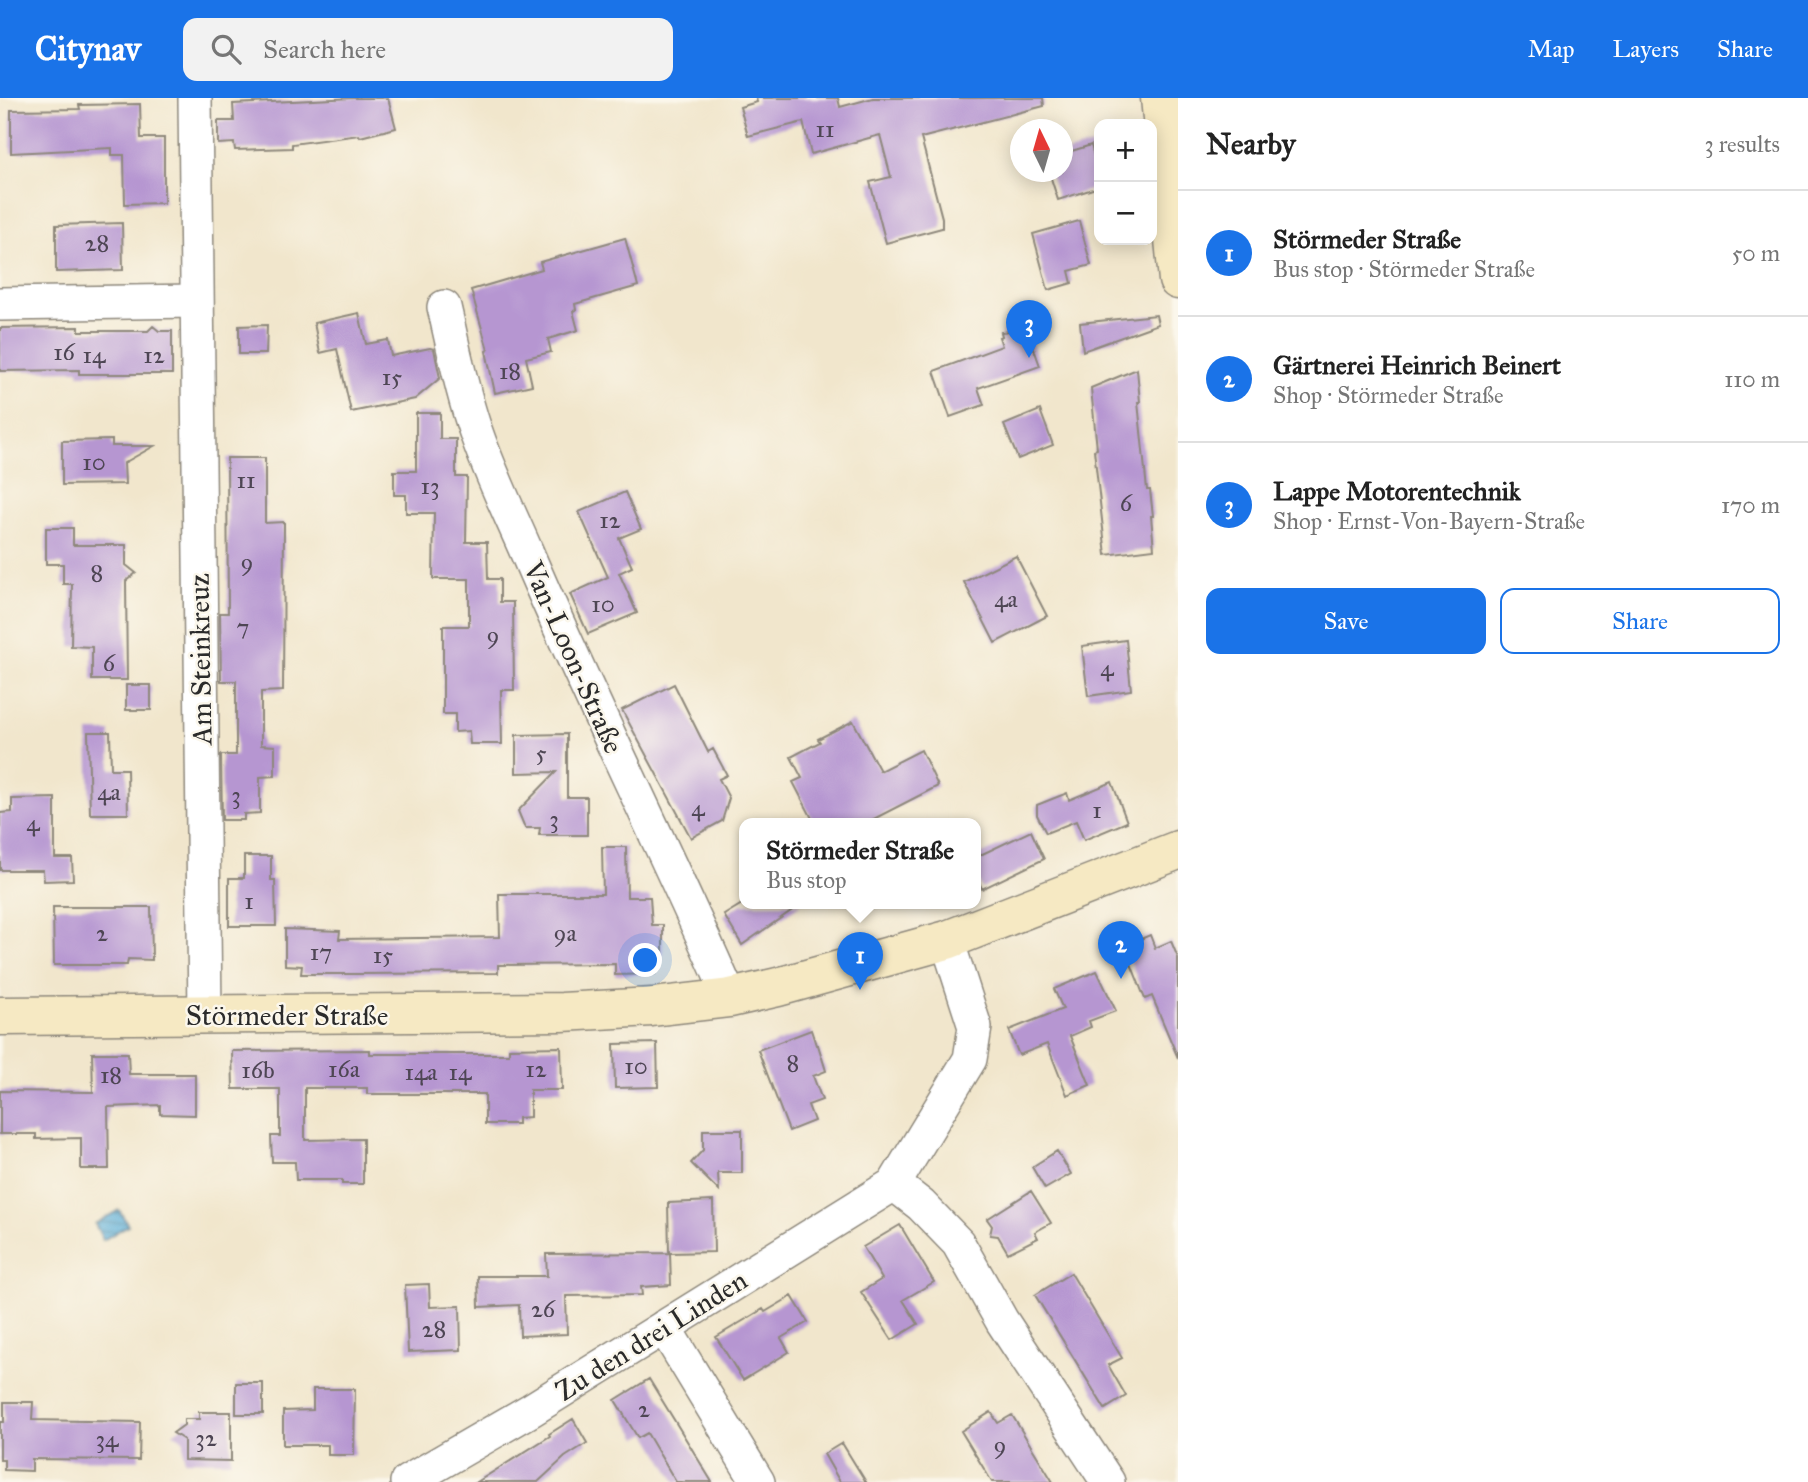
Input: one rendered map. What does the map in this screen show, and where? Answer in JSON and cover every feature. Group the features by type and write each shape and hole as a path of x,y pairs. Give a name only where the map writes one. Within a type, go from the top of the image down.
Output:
{"main road":[{"path":"1160,98 1178,281"},
{"name":"Störmeder Straße","path":"0,1016 562,1012 652,1007 730,998 791,984 947,940 1178,850"}],"street":[{"name":"Am Steinkreuz","path":"195,98 195,301 205,1016"},
{"path":"0,304 195,301"},
{"name":"Van-Loon-Straße","path":"444,307 457,366 477,435 546,598 730,998"},
{"name":"Zu den drei Linden","path":"407,1482 531,1410 894,1184 970,1059 975,1027 947,940"},
{"path":"894,1184 921,1205 958,1244 1002,1321 1108,1482"},
{"path":"664,1327 758,1482"}],"water":[{"path":"119,1210 128,1225 103,1240 95,1224"}],"building":[{"path":"388,98 396,128 360,137 292,144 292,148 235,150 234,143 218,144 218,121 234,121 233,104"},
{"path":"756,98 838,98 840,107 873,98 1043,98 1044,106 921,138 942,218 942,228 886,243 870,182 891,177 880,135 811,154 803,122 748,136 740,107 757,102"},
{"path":"140,104 141,138 164,138 164,203 125,204 124,155 112,155 112,148 11,153 11,110 80,109 79,105"},
{"path":"1091,145 1094,156 1094,189 1058,200 1052,182 1073,182 1073,151"},
{"path":"1079,221 1091,265 1069,271 1072,283 1048,290 1033,234"},
{"path":"122,223 123,270 56,272 56,225"},
{"path":"625,238 638,286 575,304 576,310 573,311 578,330 548,339 551,352 526,358 532,385 495,393 486,351 488,350 471,290 542,269 540,262"},
{"path":"359,313 366,344 388,340 391,356 434,349 440,378 415,399 351,412 337,349 320,353 314,323"},
{"path":"1156,315 1158,324 1083,351 1080,323"},
{"path":"267,325 266,354 239,354 239,326"},
{"path":"153,326 159,331 172,331 172,374 79,374 79,370 0,371 0,328 79,327 79,331 148,331"},
{"path":"1027,329 1040,366 978,388 984,405 950,417 934,371 1002,346 999,337 1002,336 1001,332"},
{"path":"1137,369 1147,490 1150,490 1153,516 1154,549 1106,555 1094,450 1097,449 1091,388"},
{"path":"1040,410 1053,445 1018,459 1004,425"},
{"path":"416,413 440,413 440,439 456,439 456,477 467,477 466,542 487,542 488,579 500,579 500,602 513,602 514,690 501,690 502,744 470,744 469,731 455,732 455,714 443,714 443,626 469,626 469,579 433,579 434,513 406,513 406,495 394,495 394,471 416,471"},
{"path":"112,440 112,446 154,446 124,463 125,484 62,485 62,441"},
{"path":"227,458 265,458 265,523 284,522 283,691 261,692 261,745 275,746 275,776 260,777 260,813 244,814 244,820 222,820 221,755 236,755 236,681 221,681 220,613 228,613"},
{"path":"625,492 641,529 619,538 632,567 619,573 637,613 588,634 570,594 608,577 579,512"},
{"path":"46,528 73,528 73,545 126,545 126,565 136,573 126,581 127,680 92,680 92,647 71,646 72,584 63,584 63,564 46,564"},
{"path":"1016,556 1047,616 995,643 964,582"},
{"path":"1126,640 1131,690 1088,696 1082,646"},
{"path":"674,684 708,752 713,749 727,775 719,779 729,798 722,821 691,838 622,710"},
{"path":"126,685 151,685 151,710 126,710"},
{"path":"853,721 880,771 921,750 938,786 876,818 812,818 793,782 802,778 791,757 820,742 818,739"},
{"path":"88,732 110,732 111,769 127,769 128,814 90,814"},
{"path":"567,734 567,797 587,797 587,835 539,835 540,828 525,828 518,811 556,772 516,773 516,735"},
{"path":"1112,782 1127,822 1084,840 1076,821 1046,833 1037,815 1037,805 1067,793 1069,800"},
{"path":"55,798 55,858 72,858 73,880 44,881 43,870 0,870 0,813 12,812 12,799"},
{"path":"1031,831 1044,859 982,889 981,855"},
{"path":"602,847 626,847 627,897 650,897 652,925 663,925 663,956 655,957 655,974 615,975 615,964 498,965 498,973 357,974 301,974 302,966 285,965 285,929 340,931 339,939 500,937 499,894 603,894"},
{"path":"244,856 271,856 271,880 275,880 276,926 229,926 229,878 244,878"},
{"path":"739,906 739,909 794,909 742,945 724,915"},
{"path":"53,907 151,907 152,960 128,959 127,965 54,965"},
{"path":"1150,935 1155,948 1171,941 1178,958 1178,1058 1152,996 1145,999 1124,946"},
{"path":"1097,971 1116,1011 1089,1021 1091,1027 1070,1036 1090,1085 1067,1095 1047,1044 1019,1055 1009,1030 1063,1009 1054,989"},
{"path":"811,1030 826,1071 813,1076 822,1100 808,1105 814,1121 789,1131 758,1050"},
{"path":"657,1043 658,1087 615,1088 614,1044"},
{"path":"561,1047 562,1090 530,1090 530,1117 518,1118 518,1124 485,1124 485,1094 367,1094 367,1088 305,1088 305,1140 363,1139 363,1184 342,1184 342,1180 296,1180 295,1162 272,1162 271,1136 280,1136 280,1089 233,1089 232,1051 370,1050 370,1054 509,1054 509,1048"},
{"path":"92,1053 128,1053 129,1074 195,1074 195,1115 160,1114 160,1105 108,1107 109,1169 81,1169 81,1138 36,1139 36,1134 0,1134 0,1091 93,1092"},
{"path":"703,1130 742,1130 742,1173 718,1173 719,1191 691,1163 703,1150"},
{"path":"1057,1151 1071,1174 1045,1189 1032,1167"},
{"path":"1031,1191 1051,1223 1035,1232 1038,1238 1008,1253 998,1236 990,1235 992,1226 987,1219"},
{"path":"713,1201 714,1252 670,1253 671,1285 641,1287 642,1295 566,1296 567,1334 520,1336 519,1305 479,1307 478,1276 547,1276 546,1254 669,1253 668,1203"},
{"path":"900,1225 934,1282 903,1300 918,1324 892,1340 861,1292 882,1279 863,1247"},
{"path":"1071,1273 1122,1358 1108,1365 1126,1396 1105,1409 1035,1295"},
{"path":"429,1284 430,1307 460,1306 461,1350 408,1352 405,1285"},
{"path":"792,1296 808,1322 781,1338 789,1352 743,1380 716,1337 763,1309 765,1312"},
{"path":"649,1379 712,1482 676,1482 647,1433 638,1438 615,1400"},
{"path":"236,1383 263,1383 263,1414 236,1414"},
{"path":"313,1389 355,1389 354,1455 328,1455 328,1445 283,1445 283,1411 313,1410"},
{"path":"4,1402 33,1402 32,1420 140,1422 139,1460 32,1459 32,1471 4,1470 4,1460 0,1460 0,1422 4,1422"},
{"path":"199,1412 231,1412 231,1461 184,1460 184,1440 173,1433 184,1425 184,1419 199,1419"},
{"path":"991,1412 998,1423 1012,1415 1053,1482 992,1482 961,1431"},
{"path":"573,1419 587,1443 565,1457 538,1482 477,1482 550,1436 549,1434"},
{"path":"842,1443 866,1482 840,1482 824,1454"}],"place":[{"name":"Lappe Motorentechnik","path":"1029,358"},
{"name":"Gärtnerei Heinrich Beinert","path":"1121,979"},
{"name":"Störmeder Straße","path":"860,990"}]}
